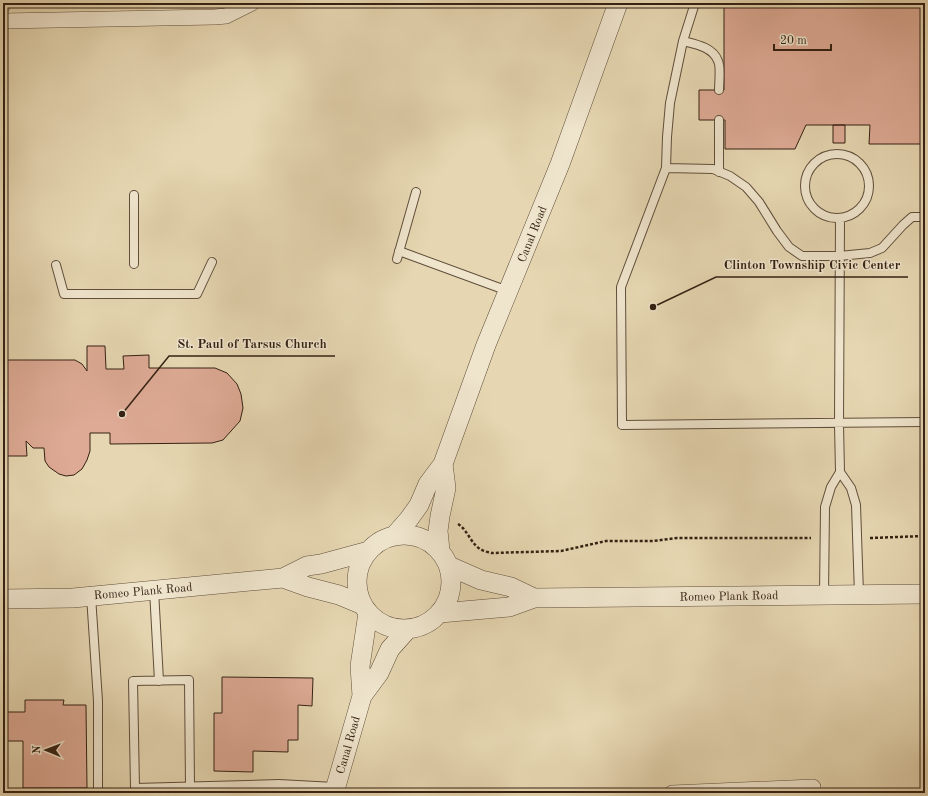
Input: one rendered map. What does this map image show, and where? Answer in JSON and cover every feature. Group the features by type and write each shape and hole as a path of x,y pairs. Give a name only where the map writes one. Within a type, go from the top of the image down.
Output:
{"street":[{"path":"3,21 215,17 230,14 252,3"},
{"name":"Canal Road","path":"394,536 419,505 428,484 443,464 486,346 560,164 618,3"},
{"name":"Canal Road","path":"443,464 446,488 438,531 444,558"},
{"path":"411,535 427,540 444,558 452,582 449,599 440,613 431,621 420,627 407,630 393,628 380,622 366,609 358,591 357,577 361,563 376,544 394,536 411,535"},
{"name":"Romeo Plank Road","path":"3,599 73,598 283,578 307,566 321,564 369,551"},
{"name":"Romeo Plank Road","path":"444,558 481,580 510,587 534,598"},
{"name":"Romeo Plank Road","path":"283,578 308,587 339,595 366,609"},
{"name":"Romeo Plank Road","path":"440,613 509,607 534,598 925,594"},
{"name":"Canal Road","path":"335,790 362,696 360,666 366,609"},
{"name":"Canal Road","path":"362,696 379,673 390,649 407,630"},
{"path":"672,793 813,787"}],"lane":[{"path":"694,3 686,25 670,103 666,168 621,287 622,425 925,422"},
{"path":"683,41 703,47 712,52 719,61 719,90"},
{"path":"719,120 719,172"},
{"path":"841,153 851,156 860,162 870,181 870,192 866,202 859,210 850,216 840,218 829,217 819,213 811,205 806,196 805,185 807,174 812,165 820,158 830,154 841,153"},
{"path":"666,168 713,169 730,176 746,187 759,202 776,231 789,247 802,256 839,256 870,253 882,248 902,225 912,218 925,217"},
{"path":"397,259 416,192"},
{"path":"134,195 134,264"},
{"path":"824,596 825,507 831,487 840,472 840,218"},
{"path":"399,251 508,292"},
{"path":"56,265 64,294 196,294 212,262"},
{"path":"840,472 851,488 856,505 859,595"},
{"path":"154,590 159,681"},
{"path":"91,596 98,700 98,793"},
{"path":"190,786 190,680 133,682 135,788 279,784 335,790"}],"path":[{"path":"454,522 464,529 474,544 482,550 492,553 561,551 606,541 653,542 677,538 825,538"},
{"path":"857,538 925,536"}],"building":[{"path":"724,3 925,3 925,144 869,144 870,125 806,125 795,149 725,149 725,120 699,120 699,90 724,90"},
{"path":"833,125 845,125 845,143 833,143"},
{"path":"87,346 105,346 106,369 124,369 123,356 149,355 149,368 215,368 227,373 237,384 241,394 243,408 240,421 223,440 212,443 110,444 110,433 90,433 90,451 87,460 82,469 74,475 66,476 59,474 49,467 45,461 44,448 33,448 26,441 27,456 3,456 3,360 75,360 82,364 87,371"},
{"path":"222,677 313,678 312,706 298,705 298,740 288,740 288,752 253,751 253,772 214,771 214,713 222,713"},
{"path":"25,700 64,700 63,705 86,705 87,788 23,788 23,741 3,741 3,712 25,712"}],"place":[{"name":"Clinton Township Civic Center","path":"653,307"},
{"name":"St. Paul of Tarsus Church","path":"122,414"}]}
